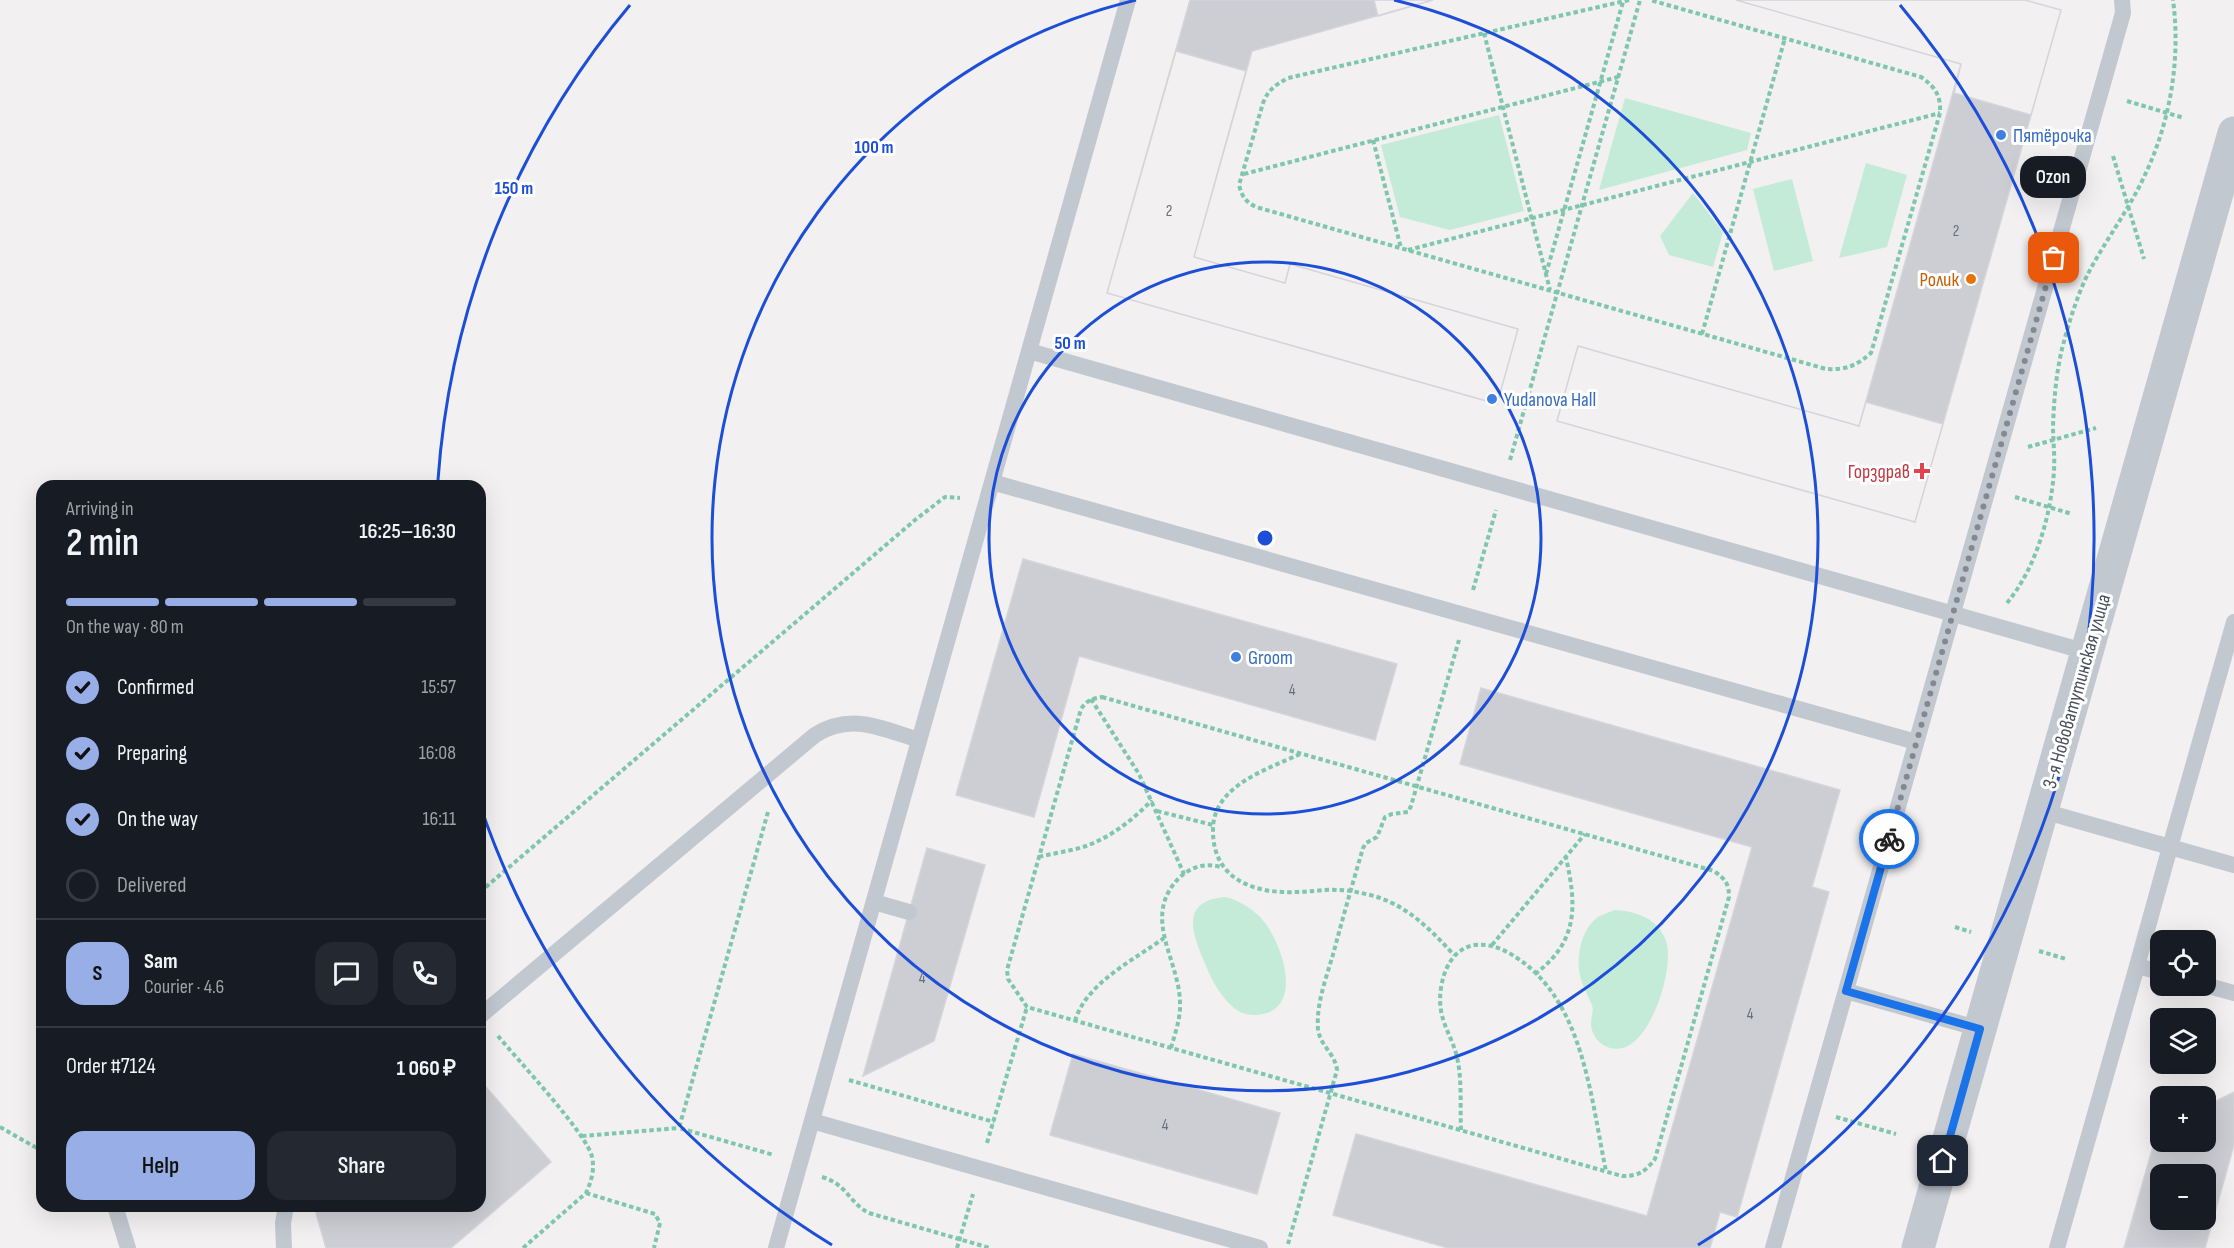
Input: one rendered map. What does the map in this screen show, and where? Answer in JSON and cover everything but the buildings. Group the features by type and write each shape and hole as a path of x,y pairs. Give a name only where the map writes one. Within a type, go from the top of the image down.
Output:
{"street":[{"name":"3-я Нововатутинская улица","path":"1918,1248 2234,133"}],"lane":[{"path":"776,1248 1128,0"},
{"path":"1773,1248 2099,99 2123,13 2122,0"},
{"path":"1029,351 2087,652"},
{"path":"990,490 1916,742"},
{"path":"2057,1248 2234,622"},
{"path":"486,1010 815,735 827,728 846,723 858,723 919,740"},
{"path":"2043,811 2234,865"},
{"path":"874,902 909,912"},
{"path":"2137,966 2150,969"},
{"path":"2216,988 2234,993"},
{"path":"1846,991 1980,1029"},
{"path":"812,1121 1260,1248"},
{"path":"117,1212 128,1248"},
{"path":"284,1248 285,1212"}],"path":[{"path":"1629,0 1288,78 1274,85 1263,103 1239,185 1241,195 1246,202 1257,207 1826,369 1842,370 1857,365 1871,353 1940,113 1939,95 1934,87 1921,77 1650,0"},
{"path":"1990,624 2011,598 2034,558 2049,507 2054,470 2056,383 2062,350 2073,313 2090,270 2128,207 2157,147 2167,113 2176,47 2173,0"},
{"path":"1546,274 1623,2"},
{"path":"1484,33 1550,291"},
{"path":"1702,334 1785,38"},
{"path":"1243,174 1618,77"},
{"path":"2144,259 2099,99 2184,118"},
{"path":"1407,250 1940,113"},
{"path":"1373,140 1401,249"},
{"path":"1998,454 2096,428"},
{"path":"1988,489 2072,514"},
{"path":"486,887 915,520 945,497 990,490"},
{"path":"1102,697 1300,753 1714,871 1725,879 1729,886 1729,897 1654,1159 1645,1172 1634,1176 1622,1176 1027,1007 1008,978 1007,970 1081,709 1085,702 1091,699 1102,697"},
{"path":"1091,699 1121,743 1152,800 1184,874"},
{"path":"1300,753 1235,787 1220,804 1213,825 1213,847 1222,867 1239,882 1260,889 1282,892 1338,890 1376,897 1403,909 1427,926 1454,955"},
{"path":"679,1128 783,762"},
{"path":"1039,856 1085,846 1106,836 1131,820 1152,800"},
{"path":"1157,810 1213,825"},
{"path":"1492,945 1585,834"},
{"path":"1535,975 1551,963 1561,949 1569,931 1573,909 1572,884 1566,858"},
{"path":"1171,1048 1179,1021 1180,1000 1164,938 1162,910 1166,897 1184,874 1196,866 1208,864 1222,867"},
{"path":"1075,1021 1078,1010 1092,991 1164,938"},
{"path":"1461,1130 1458,1060 1440,1011 1441,987 1448,964 1454,955 1465,948 1476,945 1492,945 1523,962 1550,990 1570,1022 1582,1058 1606,1171"},
{"path":"957,1248 1027,1007"},
{"path":"486,1022 581,1136 592,1157 593,1170 586,1193 523,1248"},
{"path":"826,1074 994,1122"},
{"path":"1812,1111 1896,1134"},
{"path":"0,1127 36,1148"},
{"path":"581,1136 679,1128 749,1148"},
{"path":"799,1170 837,1183 858,1206 870,1213 990,1248"},
{"path":"586,1193 656,1214 660,1223 654,1248"}],"green space":[{"path":"1625,98 1751,133 1747,150 1599,190"},
{"path":"1499,115 1524,211 1450,230 1400,217 1381,145"},
{"path":"1866,163 1907,175 1887,247 1839,258"},
{"path":"1792,179 1813,261 1774,271 1753,189"},
{"path":"1693,193 1723,232 1713,267 1669,255 1660,236"},
{"path":"1225,897 1239,902 1256,913 1276,942 1286,974 1285,990 1281,1002 1271,1011 1251,1015 1235,1009 1216,986 1209,973 1196,940 1193,920 1195,912 1201,905"},
{"path":"1615,910 1639,914 1652,922 1663,933 1668,953 1664,984 1651,1018 1633,1043 1616,1049 1600,1043 1594,1034 1591,1023 1593,1008 1579,968 1579,952 1587,929 1598,917"}],"way so far":[{"path":"1889,839 2054,258"}],"place":[{"name":"Пятёрочка","path":"2001,135"},
{"name":"Ozon","path":"2054,258"},
{"name":"Ролик","path":"1971,279"},
{"name":"Yudanova Hall","path":"1492,399"},
{"name":"Горздрав","path":"1922,471"},
{"name":"Groom","path":"1236,657"}],"route":[{"path":"1889,839 1846,991 1980,1029 1943,1161"}]}
